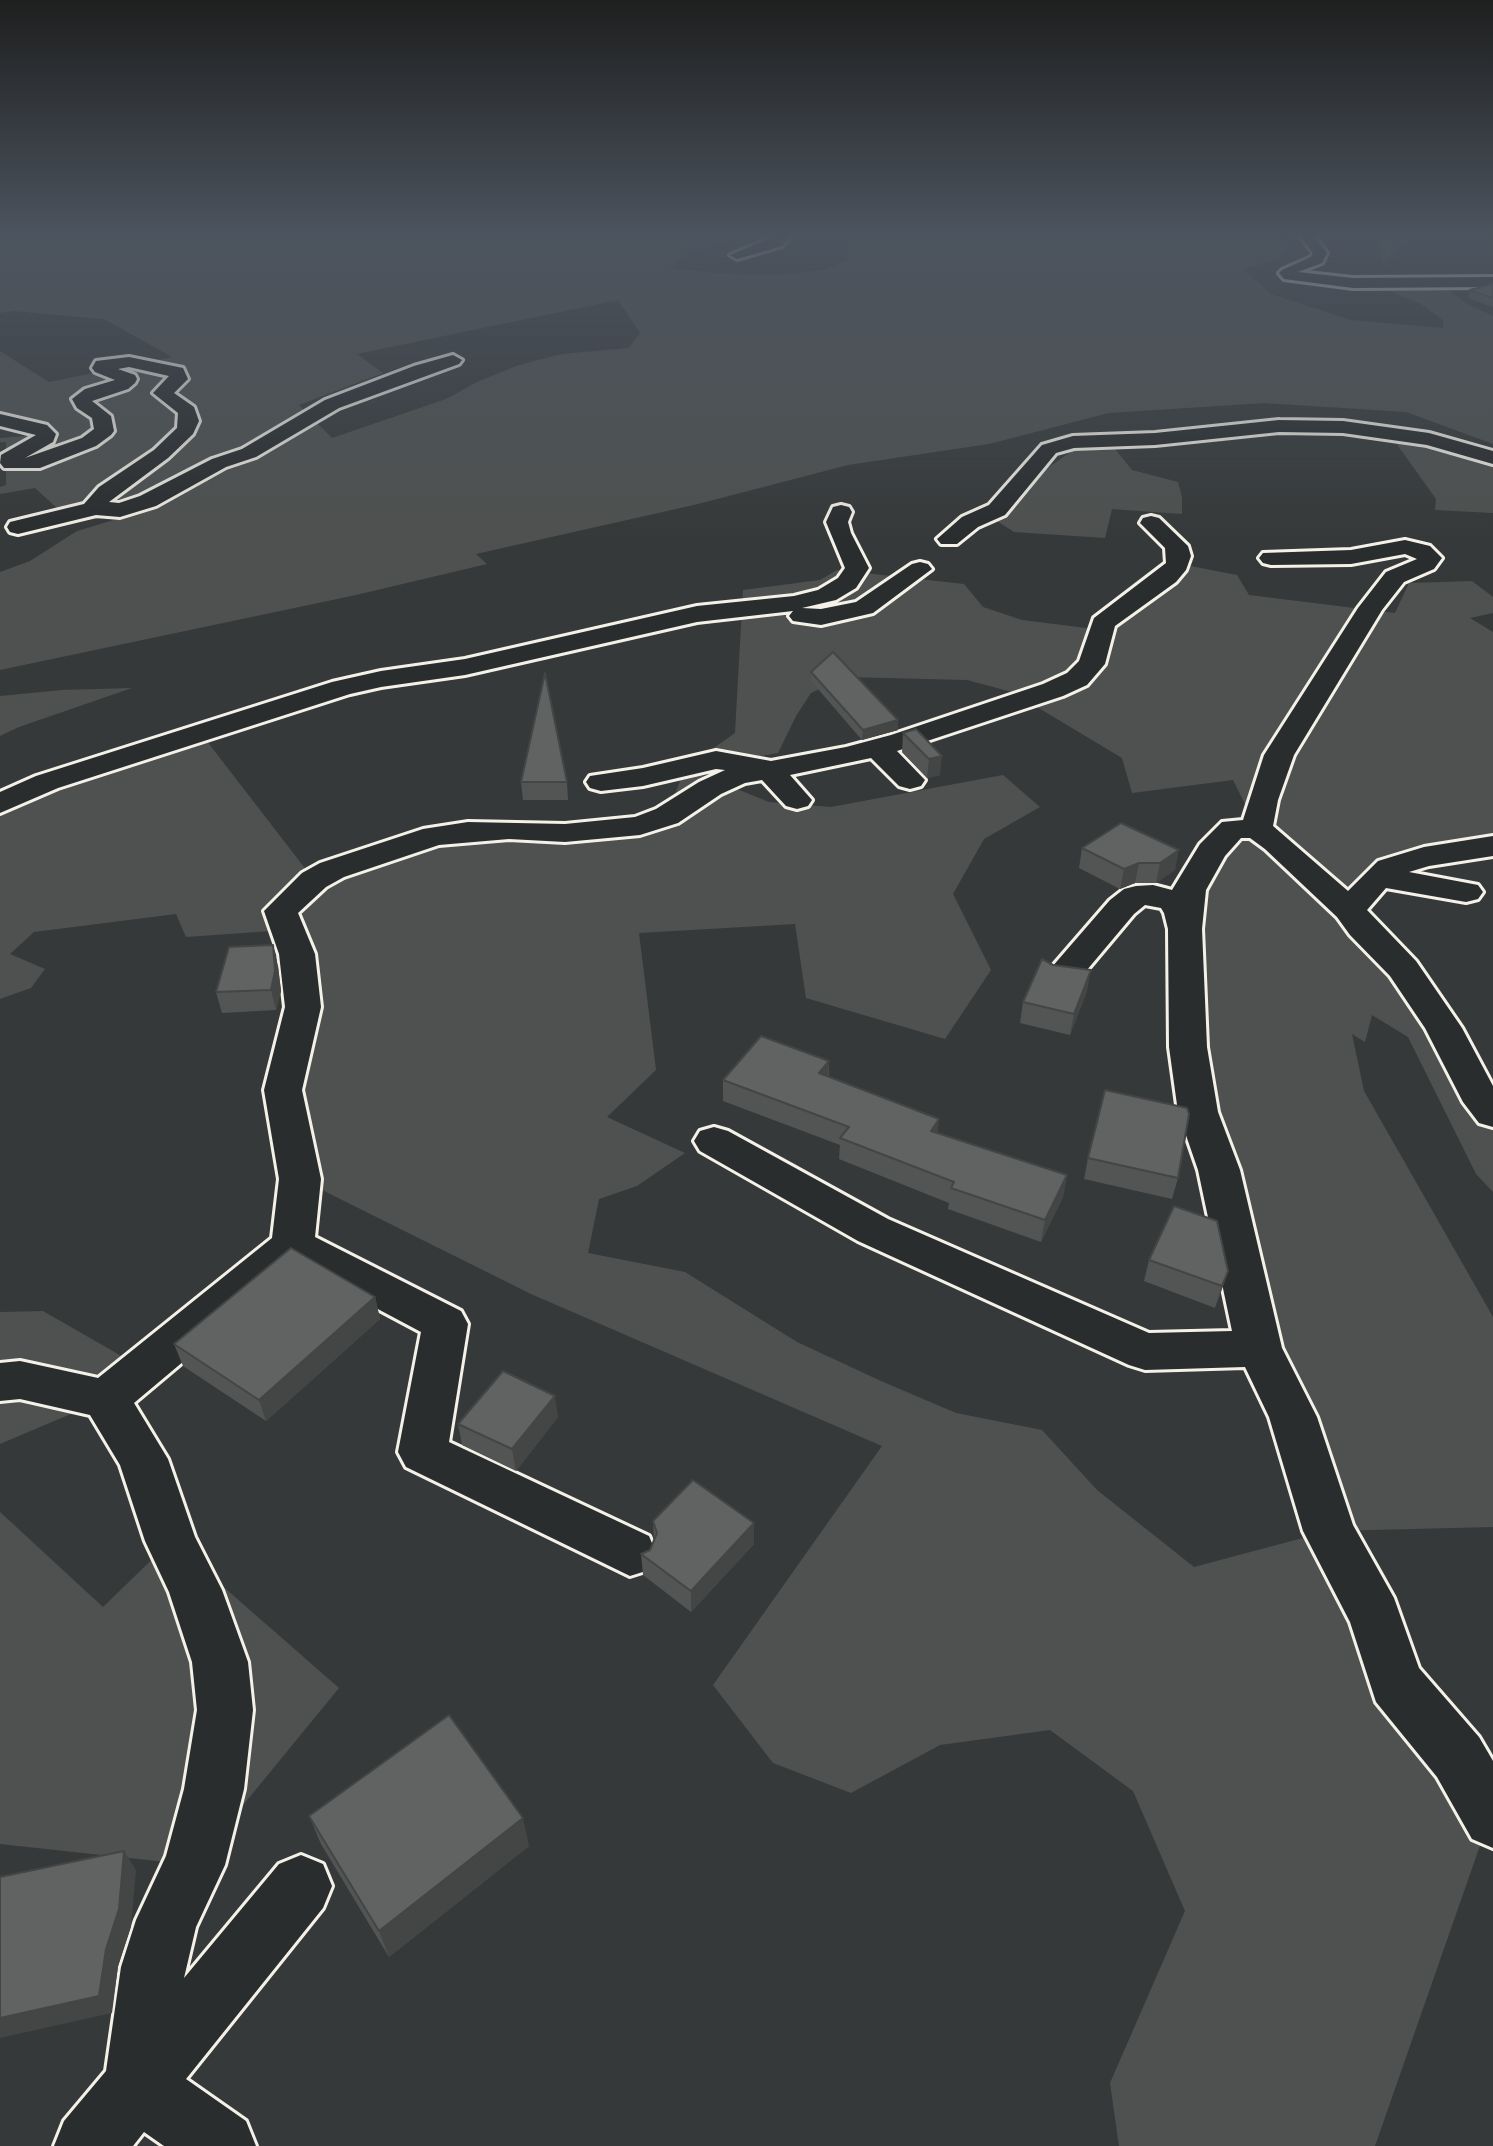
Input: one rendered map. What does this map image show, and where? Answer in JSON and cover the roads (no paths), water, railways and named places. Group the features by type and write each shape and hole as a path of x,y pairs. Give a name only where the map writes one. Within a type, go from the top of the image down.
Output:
{"street":[{"path":"83,353 110,362 137,363 177,372 179,379 162,393 187,411 189,421 177,440 107,492 95,504 96,508"},
{"path":"18,527 96,508 120,510 148,500 219,463 273,440 332,404 453,360"},
{"path":"0,420 40,429 47,438 8,459 11,464 41,461 100,436 104,431 104,421 83,404 82,399 128,379 101,368 110,362"},
{"path":"949,539 970,522 997,509 1049,449 1060,444 1088,440 1130,441 1181,437 1279,426 1343,427 1429,439 1493,458"},
{"path":"1100,433 1181,437"},
{"path":"0,804 47,782 342,688 381,679 465,667 659,622 827,596 847,583 857,568 839,533 837,522 841,512"},
{"path":"106,1399 293,1245 300,1179 283,1090 303,1007 298,954 286,930 281,911 314,880 332,870 434,836 468,831 509,830 565,833 640,826 667,816 710,788 737,776 877,748 1052,690 1077,679 1092,664 1103,623 1167,577 1178,565 1179,556 1175,546 1151,523"},
{"path":"1257,829 1263,800 1279,755 1371,608 1395,577 1426,564 1430,558 1422,551 1405,547 1350,557 1272,558"},
{"path":"752,608 787,616 839,614 877,602 920,569"},
{"path":"877,748 910,780"},
{"path":"601,782 643,778 716,760 768,769 797,800"},
{"path":"1493,1114 1477,1093 1443,1028 1403,969 1362,928 1349,910 1276,842 1257,829 1233,829 1211,851 1189,890 1185,929 1188,1047 1198,1112 1219,1170 1259,1348 1293,1417 1329,1531 1375,1616 1395,1683 1458,1757 1493,1818"},
{"path":"1349,910 1379,877 1390,869 1424,857 1493,846"},
{"path":"1379,877 1466,892"},
{"path":"1063,975 1122,908 1136,896 1153,895 1172,901 1181,913 1185,929"},
{"path":"714,1141 873,1230 1145,1352 1259,1348"},
{"path":"293,1245 445,1324 423,1452 630,1553"},
{"path":"0,1382 20,1380 106,1399 143,1459 171,1541 195,1590 220,1662 225,1710 214,1789 194,1865 167,1920 153,1967 138,2085"},
{"path":"89,2146 301,1886"},
{"path":"138,2085 221,2146"}]}
